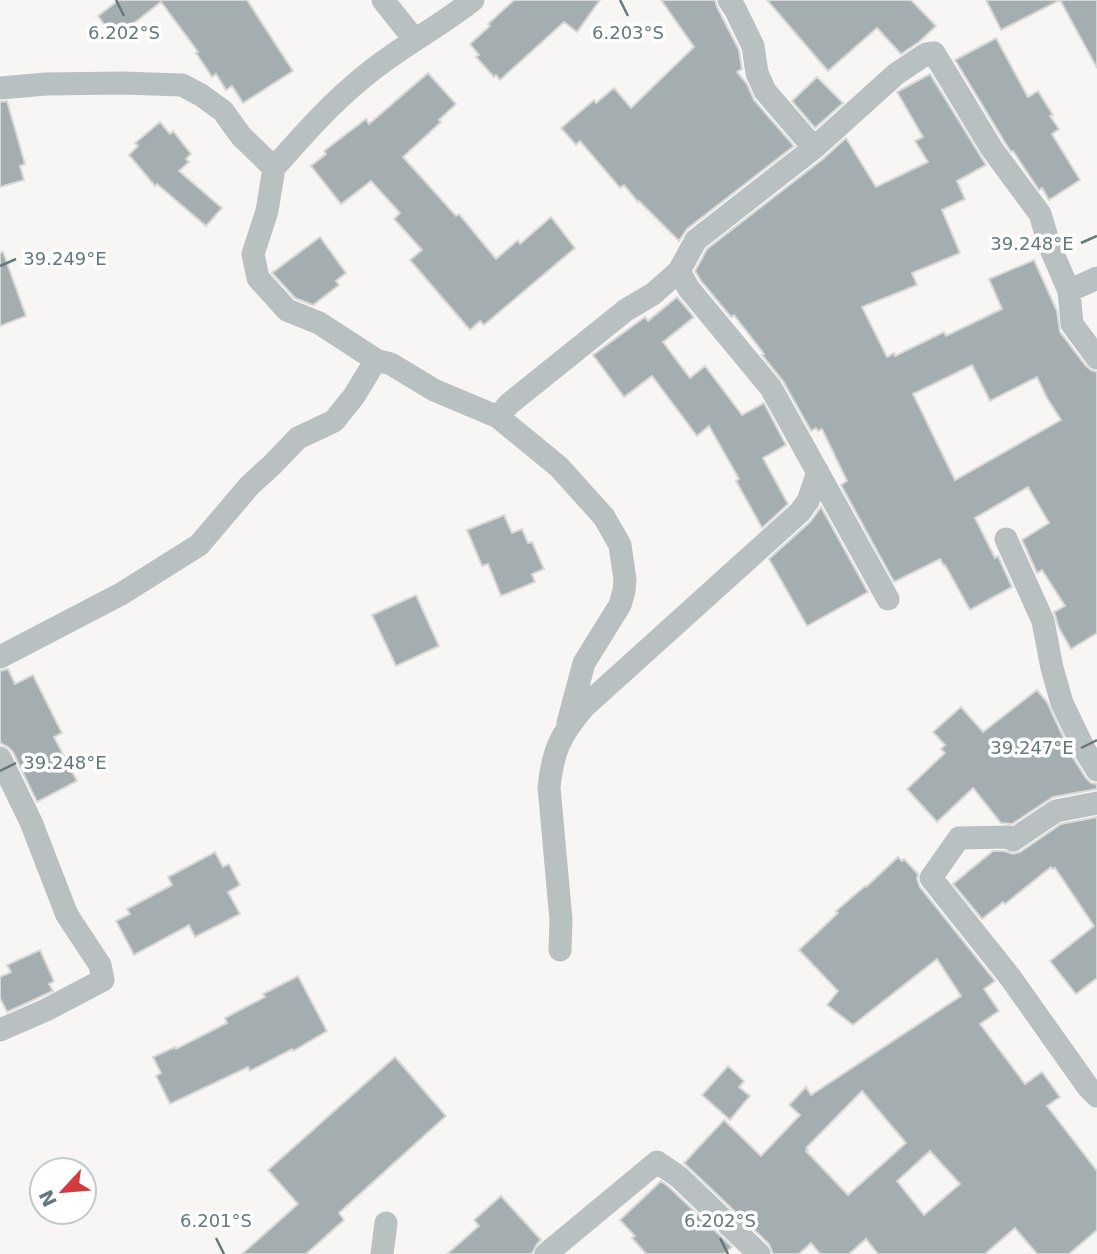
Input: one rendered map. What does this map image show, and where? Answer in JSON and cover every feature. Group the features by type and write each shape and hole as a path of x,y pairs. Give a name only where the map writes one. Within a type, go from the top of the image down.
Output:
{"street":[{"path":"383,0 414,39"},
{"path":"473,0 365,75 309,128 274,167 267,211 253,254 258,278 287,310 319,323 376,360 391,364 434,390 498,417 559,467 604,517 620,545 624,592 620,605 584,663 568,726"},
{"path":"729,0 736,9 753,47 757,73 765,91 814,148"},
{"path":"498,417 509,404 583,344 626,310 653,294 679,271 696,240 814,148 896,74 926,54 934,53 992,149 1041,214 1050,247 1069,290 1072,324 1097,358"},
{"path":"0,88 46,84 182,85 223,111 241,136 274,167"},
{"path":"679,271 689,289 771,388 888,599"},
{"path":"1069,290 1097,278"},
{"path":"0,657 121,594 199,545 250,485 298,438 334,421 354,396 376,360"},
{"path":"560,950 561,920 549,787 551,767 559,740 584,707 800,512 808,501 818,472"},
{"path":"1006,539 1044,621 1052,668 1062,703 1097,770"},
{"path":"0,758 31,822 66,915 100,965 103,980 0,1030"},
{"path":"1097,803 1056,811 1013,840 1009,837 959,838 931,878 1010,977 1097,1096"},
{"path":"546,1254 657,1162 679,1177 759,1254"},
{"path":"382,1254 386,1223"}],"building":[{"path":"119,0 247,0 293,71 243,103 232,86 226,90 216,74 212,77 196,53 198,52 161,2 115,38 98,16"},
{"path":"514,0 600,0 577,32 564,22 500,80 476,57 479,55 470,44"},
{"path":"661,0 715,0 739,50 742,69 737,72 747,84 754,100 794,146 687,229 679,241 624,185 620,188 580,141 576,145 561,128 594,100 596,103 614,88 631,108 694,47"},
{"path":"767,0 911,0 936,26 901,54 877,28 828,71"},
{"path":"986,0 1060,0 1001,30"},
{"path":"1060,0 1097,0 1097,68"},
{"path":"996,38 1028,97 1038,91 1053,115 1050,116 1059,129 1052,134 1080,180 1049,200 1042,188 1039,190 1013,151 1011,152 955,60"},
{"path":"428,73 456,104 439,120 441,122 403,157 456,216 459,214 496,259 518,240 520,244 551,217 575,248 484,325 480,321 470,330 410,260 422,250 394,219 400,213 371,181 341,204 311,166 326,154 324,151 366,119 369,124"},
{"path":"930,74 986,165 957,181 965,199 942,210 960,253 912,273 917,285 862,307 887,357 894,353 895,356 944,332 946,336 1002,309 989,279 1034,260 1057,311 1060,332 1086,366 1097,372 1097,633 1071,649 1059,628 1054,612 1065,606 1042,570 1037,573 1022,540 1049,523 1028,487 975,518 995,558 998,556 1012,587 970,610 940,559 894,582 841,485 847,481 822,429 811,431 783,381 762,355 764,354 695,271 707,249 846,138 876,187 928,162 915,141 923,137 897,92","holes":["972,365 990,401 1037,377 1061,420 955,480 913,394"]},
{"path":"817,77 843,103 815,128 792,101"},
{"path":"7,101 25,164 20,166 24,180 0,187 0,102"},
{"path":"160,122 170,134 173,131 191,154 186,159 189,162 179,171 222,208 206,226 157,184 155,186 129,155 138,146 135,143"},
{"path":"320,237 346,273 336,281 339,285 313,305 295,298 272,273"},
{"path":"3,252 26,316 0,326 0,253"},
{"path":"677,297 694,317 663,342 690,378 705,366 742,415 764,403 786,445 763,458 788,504 762,528 736,481 739,479 709,426 697,436 652,376 624,397 593,355 645,317 648,321"},
{"path":"821,507 868,592 807,626 769,559 810,522"},
{"path":"504,515 512,533 522,529 528,543 532,542 544,569 532,574 535,582 501,596 488,564 482,566 467,530"},
{"path":"416,595 439,646 396,666 372,615"},
{"path":"8,669 15,684 33,675 62,733 54,737 77,781 37,802 13,752 0,743 0,671"},
{"path":"1037,690 1047,702 1072,756 1086,778 1097,784 1097,789 1053,797 1012,824 1001,823 973,788 937,822 907,789 945,753 941,749 945,745 933,732 961,707 983,732"},
{"path":"1097,817 1097,978 1076,994 1050,961 1094,926 1055,868 1051,867 982,919 953,884 993,851 1013,854 1020,852 1061,824"},
{"path":"215,852 223,867 229,864 240,885 228,892 240,914 195,937 189,925 134,955 116,921 130,914 127,909 172,885 168,877"},
{"path":"898,857 902,861 904,859 918,874 920,887 995,981 984,989 999,1011 980,1024 1025,1084 1042,1072 1060,1097 1047,1106 1097,1171 1097,1230 1069,1254 1037,1254 1015,1228 985,1254 878,1254 866,1239 849,1254 820,1254 811,1243 799,1254 773,1254 769,1244 684,1163 724,1120 761,1156 800,1115 789,1105 806,1087 811,1095 961,996 937,959 853,1025 827,1005 838,991 799,950 838,913 836,911","holes":["862,1091 906,1143 848,1195 806,1148","930,1151 960,1184 924,1215 897,1181"]},
{"path":"40,950 54,981 49,984 53,991 7,1012 0,998 0,977 11,972 7,965"},
{"path":"298,976 327,1031 250,1071 248,1067 170,1104 156,1076 161,1073 153,1057 175,1047 176,1049 227,1023 225,1018"},
{"path":"395,1057 446,1116 339,1213 344,1220 306,1254 242,1254 298,1204 268,1170"},
{"path":"728,1066 744,1081 739,1087 750,1096 730,1120 702,1095"},
{"path":"661,1181 732,1247 724,1254 646,1254 632,1238 635,1236 620,1220"},
{"path":"501,1196 541,1240 533,1252 447,1254 479,1226 474,1220"}]}
